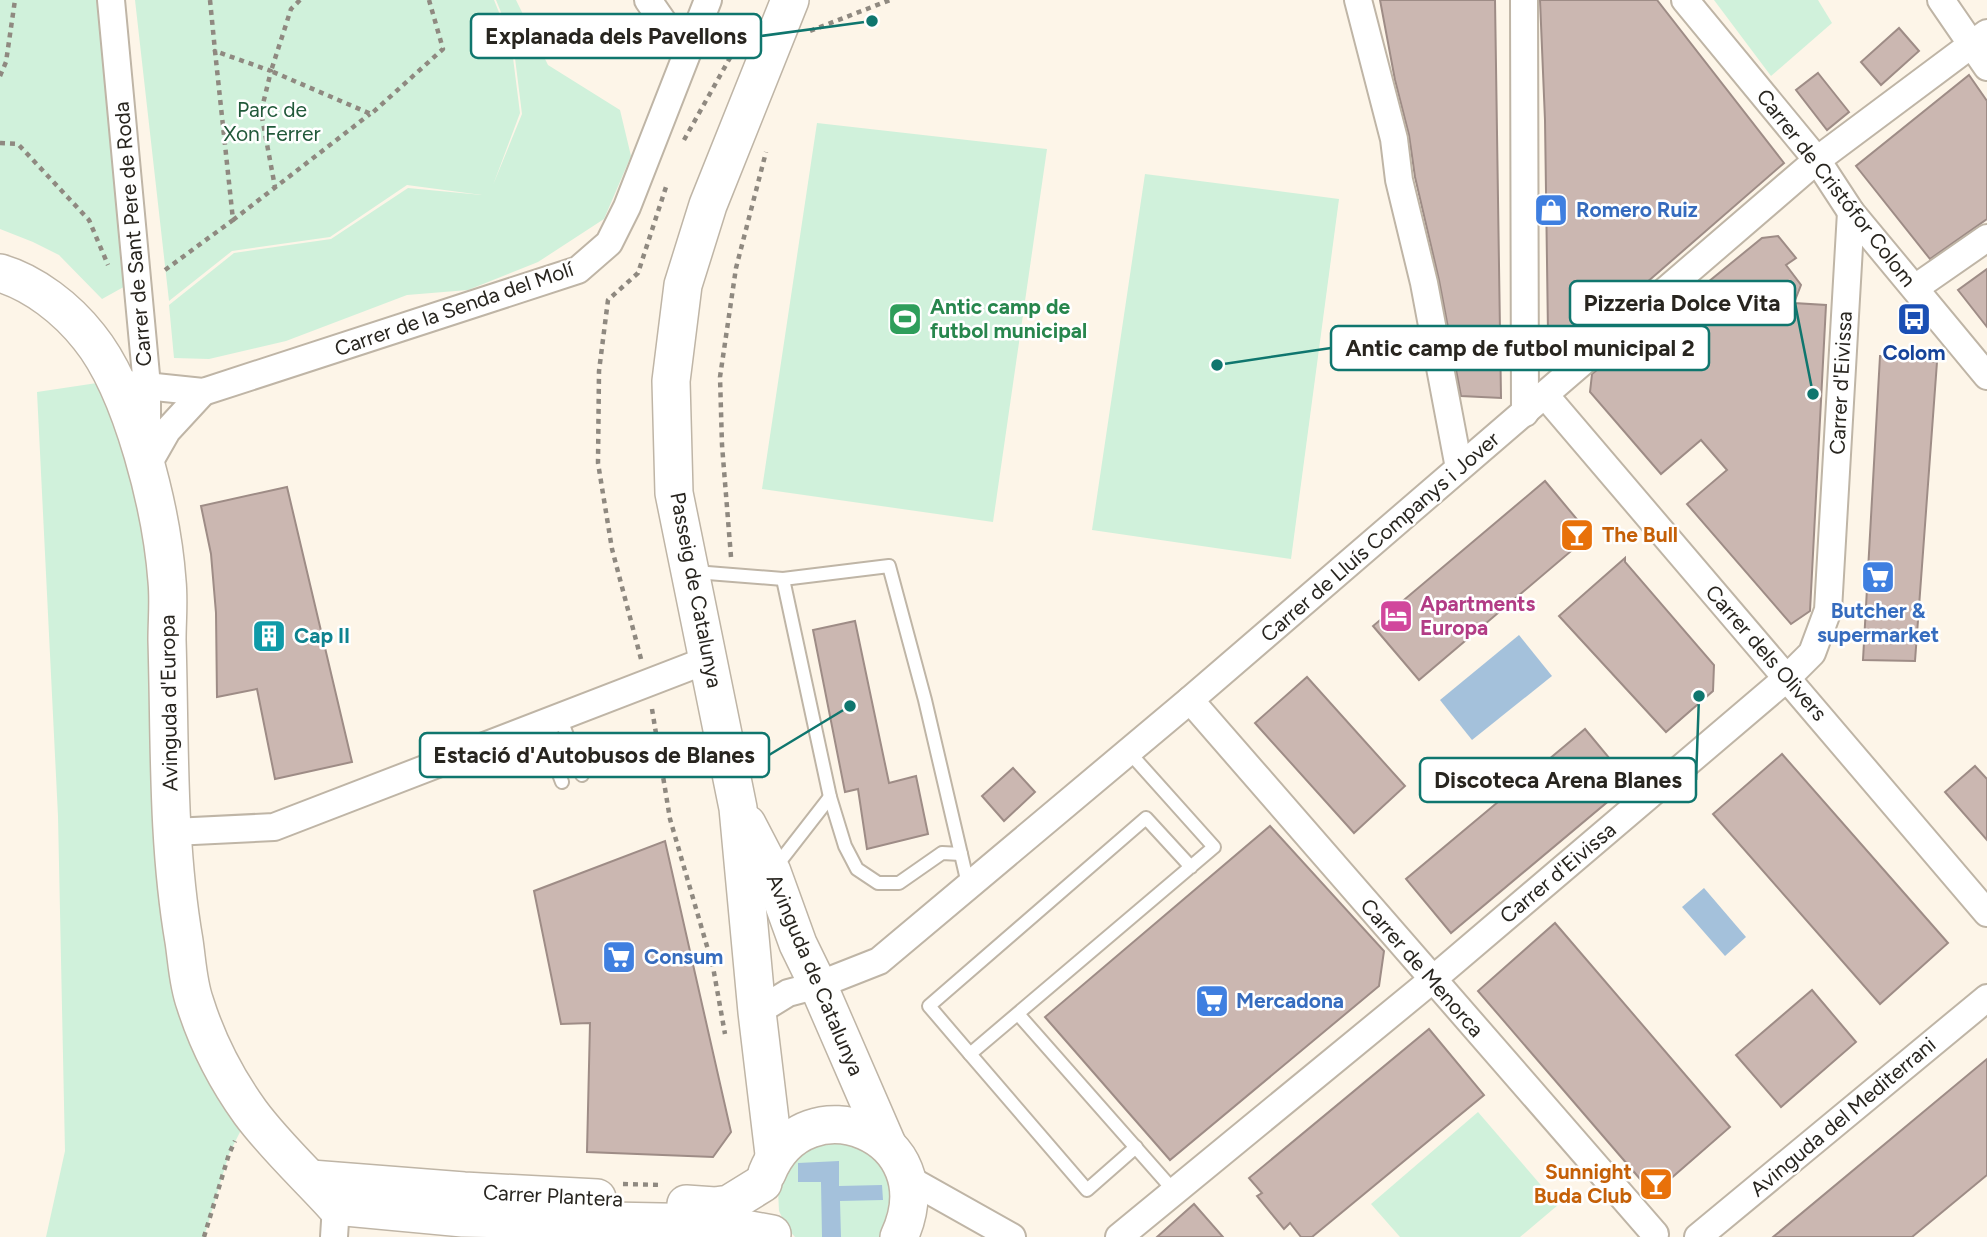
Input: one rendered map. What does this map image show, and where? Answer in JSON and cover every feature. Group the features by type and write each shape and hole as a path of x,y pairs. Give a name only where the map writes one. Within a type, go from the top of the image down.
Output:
{"street":[{"name":"Carrer de Sant Pere de Roda","path":"111,0 132,385"},
{"path":"648,0 686,55"},
{"name":"Carrer de la Senda del Molí","path":"132,385 203,392 578,270 610,243 627,207 708,0"},
{"path":"1358,0 1394,139 1399,180 1424,283 1459,468"},
{"path":"1524,0 1525,414"},
{"name":"Carrer de Cristófor Colom","path":"1685,0 1817,160 1851,212 1986,373"},
{"path":"1941,0 1978,39 1987,67"},
{"name":"Passeig de Catalunya","path":"773,1235 763,1211 769,1168 738,808 710,659 674,493 671,381 683,285 708,205 783,12"},
{"name":"Carrer de Lluís Companys i Jover","path":"757,1013 788,993 818,985 879,961 1525,414 1817,160 1978,39"},
{"name":"Carrer d'Eivissa","path":"1119,1237 1432,980 1787,678 1812,653 1828,610 1851,212"},
{"path":"1914,288 1987,238"},
{"name":"Avinguda d'Europa","path":"0,273 28,285 57,304 132,385 133,425 162,532 167,584 176,898 194,1002 215,1052 250,1112 322,1193"},
{"name":"Carrer de la Senda del Molí","path":"146,468 167,431 203,392"},
{"name":"Carrer dels Olivers","path":"1545,395 1987,912"},
{"path":"173,832 274,827 710,659"},
{"name":"Carrer de Menorca","path":"1190,700 1654,1236"},
{"name":"Avinguda de Catalunya","path":"738,808 772,872 797,944 818,985 887,1144 898,1157 907,1178"},
{"name":"Avinguda del Mediterrani","path":"1698,1237 1987,998"},
{"name":"Carrer Plantera","path":"322,1193 464,1191 715,1206 729,1204 769,1168 805,1130 831,1124 861,1129 887,1144"},
{"path":"899,1237 907,1220 910,1200 907,1178"},
{"path":"907,1178 1012,1237"},
{"name":"Carrer Plantera","path":"322,1193 463,1228 556,1229 712,1223 773,1235"},
{"path":"1654,1236 1672,1227 1698,1237"}],"lane":[{"path":"691,572 783,579 889,566 925,700 968,884"},
{"path":"783,579 830,797 845,846 857,869 878,883 899,883 942,853 961,854"},
{"path":"550,720 582,775"},
{"path":"550,720 562,782"},
{"path":"970,1054 1214,848 1128,751"},
{"path":"772,872 830,797"},
{"path":"1136,1147 1087,1190 929,1006 1146,818 1191,867"},
{"path":"1018,1014 1175,1192"}],"path":[{"path":"0,76 6,62 15,0"},
{"path":"210,0 233,220"},
{"path":"275,187 261,112 291,9 300,0"},
{"path":"164,270 371,114 443,48 429,0"},
{"path":"783,12 803,34 890,0"},
{"path":"215,51 271,71 371,114"},
{"path":"733,575 722,445 720,376 736,268 770,140"},
{"path":"0,144 18,144 89,220 110,268"},
{"path":"713,967 726,1036"},
{"path":"204,1237 229,1154 250,1112"}],"green space":[{"path":"0,0 108,0 138,279 102,299 59,255 0,229"},
{"name":"Parc de Xon Ferrer","path":"135,0 494,0 511,42 520,113 493,185 522,114 513,42 496,0 516,0 548,65 620,110 631,156 604,219 538,262 468,290 407,295 286,341 209,359 174,358 169,305 234,253 331,239 408,188 482,195 407,185 330,237 232,251 169,301"},
{"path":"1714,0 1818,0 1832,23 1771,76"},
{"name":"Antic camp de futbol municipal","path":"817,123 1047,149 993,522 762,489"},
{"path":"1145,174 1339,199 1291,559 1092,530"},
{"path":"117,380 155,470 176,898 250,1112 229,1154 204,1237 46,1237 65,1151 58,816 37,392"},
{"path":"1478,1112 1558,1205 1520,1237 1400,1237 1371,1204"},
{"path":"833,1138 872,1148 894,1181 882,1234 879,1237 795,1237 779,1211 778,1190 796,1154"}],"water":[{"path":"1519,635 1552,676 1472,740 1440,700"},
{"path":"1704,888 1746,937 1725,956 1682,907"},
{"path":"839,1161 839,1186 882,1185 883,1200 840,1201 841,1237 822,1237 821,1182 798,1182 798,1163"}],"building":[{"path":"1380,0 1495,0 1501,398 1461,396"},
{"path":"1540,0 1657,0 1784,163 1561,357 1548,333 1545,120"},
{"path":"1899,28 1919,51 1881,85 1861,62"},
{"path":"1818,73 1849,112 1827,130 1796,90"},
{"path":"1969,75 1987,101 1987,219 1930,259 1856,166"},
{"path":"1778,236 1796,258 1786,265 1801,285 1794,303 1826,305 1810,611 1791,624 1687,504 1727,470 1701,440 1661,474 1590,392 1592,374 1762,238"},
{"path":"1987,269 1987,327 1958,290"},
{"path":"1880,356 1937,362 1915,661 1863,660"},
{"path":"1545,481 1590,535 1419,680 1373,626"},
{"name":"Cap II","path":"287,487 352,762 275,779 257,689 217,697 216,613 211,554 201,506"},
{"path":"1625,558 1625,562 1714,665 1713,691 1666,732 1559,616"},
{"path":"855,621 889,783 916,776 928,834 867,849 858,789 845,792 813,630"},
{"path":"1307,677 1405,786 1354,833 1255,723"},
{"path":"1585,729 1630,783 1451,933 1406,879"},
{"path":"1782,754 1948,943 1880,1004 1713,814"},
{"path":"1975,766 1987,779 1987,840 1945,792"},
{"path":"1013,768 1035,792 1004,821 982,796"},
{"name":"Mercadona","path":"1270,826 1384,951 1379,986 1170,1160 1045,1017"},
{"name":"Consum","path":"665,841 731,1132 713,1157 587,1152 590,1023 561,1024 534,891"},
{"path":"1555,923 1730,1127 1653,1194 1478,991"},
{"path":"1812,990 1856,1042 1781,1107 1736,1055"},
{"path":"1429,1029 1484,1095 1312,1237 1301,1237 1290,1223 1284,1229 1257,1196 1262,1193 1249,1178"},
{"path":"1987,1059 1987,1175 1912,1237 1773,1237"},
{"path":"1194,1204 1223,1237 1157,1237"}],"place":[{"name":"Explanada dels Pavellons","path":"872,21"},
{"name":"Romero Ruiz","path":"1551,210"},
{"name":"Antic camp de futbol municipal","path":"905,319"},
{"name":"Colom","path":"1914,319"},
{"name":"Antic camp de futbol municipal 2","path":"1217,365"},
{"name":"Pizzeria Dolce Vita","path":"1813,394"},
{"name":"The Bull","path":"1577,535"},
{"name":"Butcher & supermarket","path":"1878,577"},
{"name":"Apartments Europa","path":"1396,616"},
{"name":"Cap II","path":"269,636"},
{"name":"Discoteca Arena Blanes","path":"1699,696"},
{"name":"Estació d'Autobusos de Blanes","path":"850,706"},
{"name":"Consum","path":"619,957"},
{"name":"Mercadona","path":"1212,1001"},
{"name":"Sunnight Buda Club","path":"1656,1184"}]}
